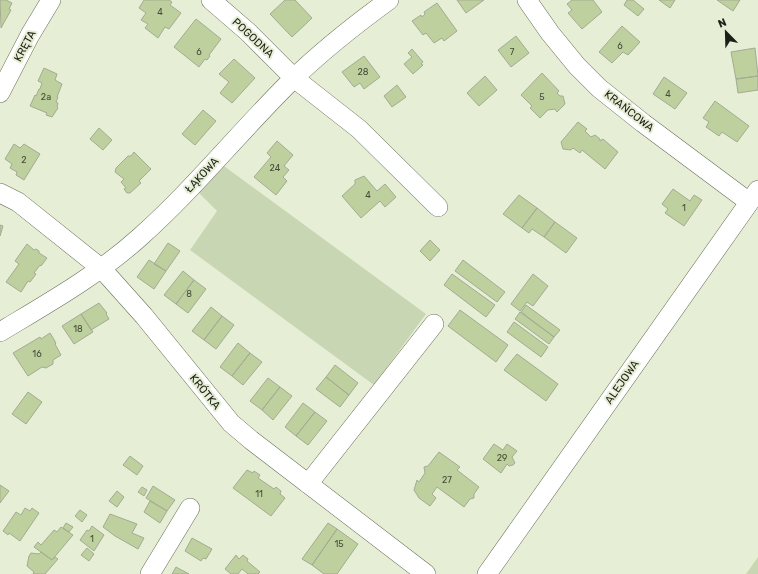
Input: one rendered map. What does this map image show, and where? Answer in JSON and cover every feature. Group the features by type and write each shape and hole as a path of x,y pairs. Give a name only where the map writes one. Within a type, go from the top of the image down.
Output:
{"street":[{"name":"KRĘTA","path":"0,93 30,35 51,0"},
{"name":"POGODNA","path":"211,0 248,32 294,78 359,129 438,207"},
{"name":"ŁĄKOWA","path":"0,332 102,269 140,238 178,201 294,78 336,40 389,0"},
{"name":"KRAŃCOWA","path":"527,0 550,33 572,60 599,88 643,123 754,196"},
{"name":"KRÓTKA","path":"0,193 18,202 102,269 144,316 231,423 426,574"},
{"name":"ALEJOWA","path":"487,574 754,196"},
{"path":"308,484 434,324"},
{"path":"150,574 190,508"}],"green space":[{"path":"224,166 426,314 374,385 190,250 217,211 198,192"},
{"path":"758,557 758,574 746,574"}],"building":[{"path":"0,0 6,0 12,3 9,9 11,10 1,28"},
{"path":"144,0 169,0 172,2 170,5 181,13 169,29 165,27 158,38 145,28 148,24 141,20 146,13 139,8"},
{"path":"285,0 295,0 312,18 292,37 270,14"},
{"path":"457,0 484,0 466,13"},
{"path":"572,0 593,0 602,12 582,29 568,13 572,10 567,4"},
{"path":"627,0 633,0 644,9 638,16 624,5"},
{"path":"659,0 675,0 670,8"},
{"path":"717,0 740,0 733,11"},
{"path":"437,3 457,31 444,41 442,38 434,43 426,33 423,35 412,21 421,15 422,17 425,14 424,12"},
{"path":"196,19 221,39 207,60 205,59 199,67 174,47"},
{"path":"622,26 640,42 628,55 623,52 612,63 599,52"},
{"path":"516,36 529,53 511,67 498,50"},
{"path":"755,48 758,76 736,79 731,52"},
{"path":"412,49 423,62 421,64 423,65 413,74 404,64 412,57 408,53"},
{"path":"364,56 380,77 364,89 360,83 354,87 342,72"},
{"path":"234,59 255,78 232,103 220,93 229,82 219,74"},
{"path":"44,68 57,74 55,80 62,84 56,102 58,103 58,108 52,117 46,115 47,113 30,106 35,95 36,96 40,89 42,83 38,81"},
{"path":"542,73 559,91 557,93 560,96 563,96 565,104 557,112 555,109 548,110 540,118 530,108 532,106 521,95"},
{"path":"485,76 497,90 479,106 467,93"},
{"path":"758,76 758,90 738,93 736,79"},
{"path":"664,77 687,93 675,109 653,94"},
{"path":"397,85 406,97 392,107 384,96"},
{"path":"715,101 749,126 737,142 722,132 719,136 706,127 709,122 703,118"},
{"path":"203,110 216,121 195,145 182,134"},
{"path":"578,122 587,129 585,131 591,137 595,135 600,139 600,141 603,139 618,152 605,169 582,150 580,153 573,148 571,150 563,149 561,142"},
{"path":"99,128 112,140 103,150 90,139"},
{"path":"277,141 293,155 284,166 289,170 283,177 287,181 276,195 254,177 271,157 267,153"},
{"path":"14,144 20,148 24,144 40,154 24,180 16,175 17,172 10,168 12,164 5,159"},
{"path":"134,152 151,169 139,181 141,183 130,193 127,193 124,189 126,188 121,182 124,179 115,172 116,168"},
{"path":"364,176 377,191 385,184 396,197 385,207 380,201 361,218 342,196 355,184 355,180"},
{"path":"673,189 690,201 694,195 702,200 684,226 665,213 668,209 662,204"},
{"path":"519,195 537,208 522,228 503,214"},
{"path":"537,208 555,222 544,237 532,229 529,233 522,228"},
{"path":"555,222 577,238 566,253 544,237"},
{"path":"0,225 3,226 0,236"},
{"path":"430,240 440,250 430,261 420,251"},
{"path":"168,243 180,251 166,271 154,264"},
{"path":"27,244 47,258 41,266 40,265 34,273 36,274 30,282 28,281 21,292 6,282 19,264 15,261"},
{"path":"149,260 166,271 154,289 137,277"},
{"path":"463,260 505,292 497,302 455,271"},
{"path":"183,271 194,280 176,304 164,295"},
{"path":"452,274 495,305 486,317 444,285"},
{"path":"533,274 548,286 533,306 527,302 520,311 511,304"},
{"path":"194,280 206,289 188,313 176,304"},
{"path":"99,303 107,313 106,314 109,319 91,330 81,314"},
{"path":"526,305 560,330 554,337 521,312"},
{"path":"211,307 222,316 204,340 192,331"},
{"path":"460,310 508,345 496,362 448,326"},
{"path":"520,312 554,337 549,344 515,319"},
{"path":"81,314 93,332 74,344 62,326"},
{"path":"222,316 234,325 216,349 204,340"},
{"path":"514,322 548,347 541,357 507,332"},
{"path":"50,333 61,355 53,360 53,364 46,368 42,367 28,376 13,353 40,337 41,339"},
{"path":"238,343 250,353 232,376 220,367"},
{"path":"250,353 262,362 243,385 232,376"},
{"path":"517,354 558,384 546,401 504,370"},
{"path":"335,365 358,383 349,395 326,377"},
{"path":"326,377 349,395 340,407 316,389"},
{"path":"268,378 280,387 262,410 250,401"},
{"path":"280,387 292,396 273,420 262,410"},
{"path":"28,392 42,402 26,424 12,414"},
{"path":"303,403 315,412 296,436 285,427"},
{"path":"315,412 327,421 308,445 296,436"},
{"path":"494,444 503,450 507,444 517,451 512,457 515,463 509,466 507,464 501,473 483,459"},
{"path":"439,452 460,467 457,470 479,487 474,494 474,498 470,499 464,507 437,487 432,494 436,498 430,506 419,498 414,490 417,480 419,482 425,473 424,467 428,466"},
{"path":"130,456 143,466 137,475 123,465"},
{"path":"247,470 253,473 254,471 260,475 258,478 274,489 276,487 281,491 280,494 285,498 271,516 233,488"},
{"path":"0,485 9,491 0,503"},
{"path":"153,486 175,500 167,511 146,498"},
{"path":"142,487 147,490 144,496 138,492"},
{"path":"117,491 124,497 117,507 109,501"},
{"path":"150,501 167,511 160,523 144,512"},
{"path":"25,508 30,511 32,508 39,513 20,541 9,533 8,535 3,531 16,512 21,515"},
{"path":"80,510 87,515 82,522 75,516"},
{"path":"110,514 137,524 132,533 144,538 138,549 115,536 103,527"},
{"path":"66,523 73,527 69,532 63,528"},
{"path":"328,523 337,529 312,565 302,559"},
{"path":"92,526 104,535 94,551 80,540"},
{"path":"61,527 73,535 52,560 34,547 38,542 41,545 54,530 57,532"},
{"path":"337,529 358,544 337,574 324,574 312,565"},
{"path":"192,538 212,549 206,559 203,558 201,561 185,551"},
{"path":"87,548 94,554 89,561 81,555"},
{"path":"41,552 52,560 55,557 58,559 45,574 33,574 34,572 27,566 29,556 31,553 39,554"},
{"path":"236,555 239,559 243,555 248,559 247,561 260,572 258,574 248,574 242,569 238,574 231,574 225,569"},
{"path":"176,567 189,574 172,574"}]}
